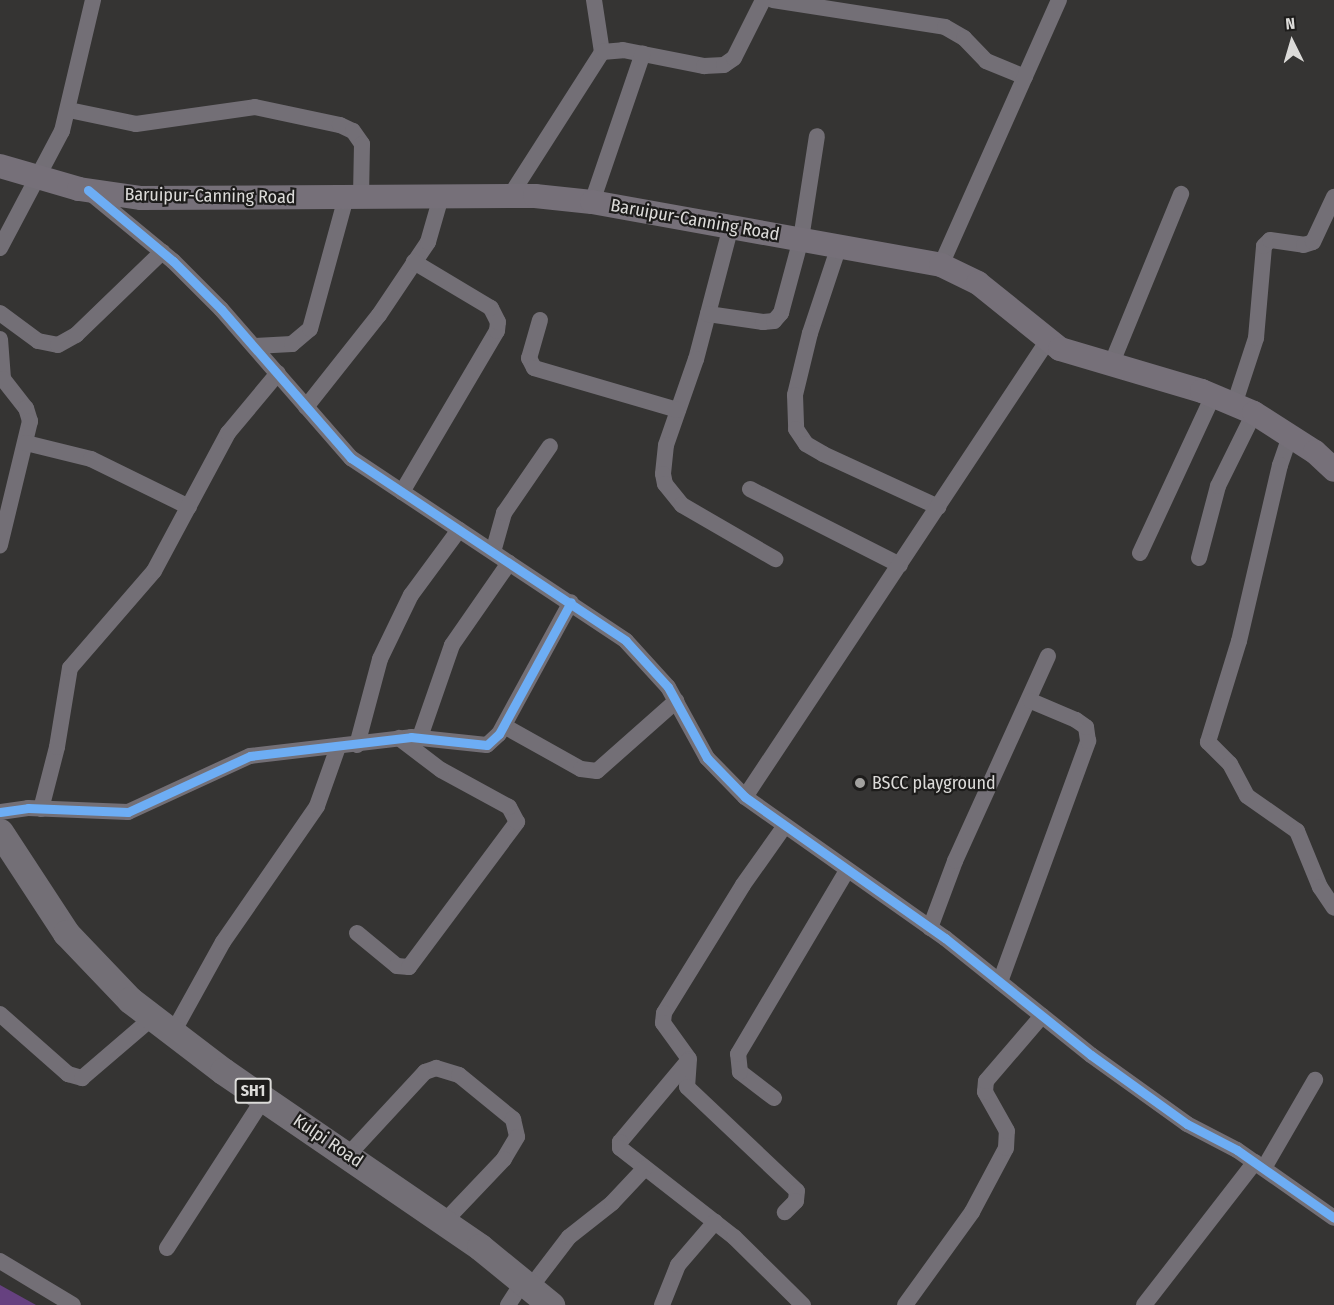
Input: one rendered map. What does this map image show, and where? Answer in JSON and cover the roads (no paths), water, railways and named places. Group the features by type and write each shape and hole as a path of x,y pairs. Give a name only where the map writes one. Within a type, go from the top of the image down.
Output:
{"main road":[{"name":"Baruipur-Canning Road","path":"0,166 40,179 88,190 141,198 510,196 592,202 941,265 978,283 1060,349 1234,404 1290,436 1334,470"},
{"name":"Kulpi Road","path":"0,832 66,933 107,980 162,1026 444,1222 551,1305"}],"street":[{"path":"0,248 40,179 69,110 93,0"},
{"path":"510,196 602,52 594,0"},
{"path":"602,52 623,50 704,66 724,65 734,58 763,0"},
{"path":"773,0 945,27 964,38 986,61 1024,77"},
{"path":"941,265 1059,0"},
{"path":"592,202 643,53"},
{"path":"69,110 136,124 255,107 340,125 352,131 362,144 353,197 310,329 292,344 255,346"},
{"path":"708,314 774,321 781,313 801,239 818,136"},
{"path":"88,190 162,252 255,346 351,458 571,602 626,641 676,701 707,758 745,797 846,872 930,928 1042,1016 1187,1124 1260,1165 1334,1218"},
{"path":"1111,365 1181,194"},
{"path":"306,407 379,315 414,262 433,232 441,197"},
{"path":"1199,558 1218,486 1234,404 1256,338 1264,246 1270,240 1304,244 1313,242 1334,197"},
{"path":"731,226 708,314 666,445 664,484 682,505 775,559"},
{"path":"839,246 810,333 795,395 796,429 806,444 823,454 938,507"},
{"path":"0,313 38,341 58,345 76,335 162,252"},
{"path":"402,492 497,331 498,322 491,308 414,262"},
{"path":"540,320 529,362 534,368 678,410"},
{"path":"0,339 3,379 28,413 26,443 0,545"},
{"path":"745,797 1048,340"},
{"path":"41,809 57,747 70,668 154,571 228,434 278,374"},
{"path":"1140,554 1234,404"},
{"path":"1290,436 1280,465 1239,641 1208,742 1230,764 1247,796 1297,831 1320,887 1334,908"},
{"path":"26,443 91,459 189,507"},
{"path":"493,552 504,513 549,446"},
{"path":"750,489 900,565"},
{"path":"357,745 380,659 411,596 459,530"},
{"path":"420,737 452,645 509,563"},
{"path":"0,812 41,809 128,812 241,759 399,738 420,737 482,746 495,740 504,726 571,602"},
{"path":"930,928 955,861 1031,701 1048,656"},
{"path":"504,726 581,769 597,771 676,701"},
{"path":"1000,981 1088,741 1086,728 1076,720 1031,701"},
{"path":"357,933 397,966 409,967 517,822 509,807 441,770 399,738"},
{"path":"0,1014 68,1074 82,1078 162,1026 317,806 338,747"},
{"path":"784,827 743,885 664,1013 667,1033 689,1059 687,1087 797,1191 796,1200 785,1212"},
{"path":"774,1098 740,1072 738,1054 846,872"},
{"path":"905,1305 972,1212 1006,1148 1007,1131 985,1092 986,1081 1042,1016"},
{"path":"689,1059 620,1144 645,1168 715,1222 803,1305"},
{"path":"349,1154 425,1072 446,1069 472,1084 513,1119 517,1137 504,1160 444,1222"},
{"path":"1144,1305 1260,1165 1315,1080"},
{"path":"167,1248 264,1098"},
{"path":"508,1305 569,1237 612,1203 645,1168"},
{"path":"662,1305 678,1265 715,1222"},
{"path":"0,1262 73,1305"}],"place":[{"name":"BSCC playground","path":"860,783"}]}
